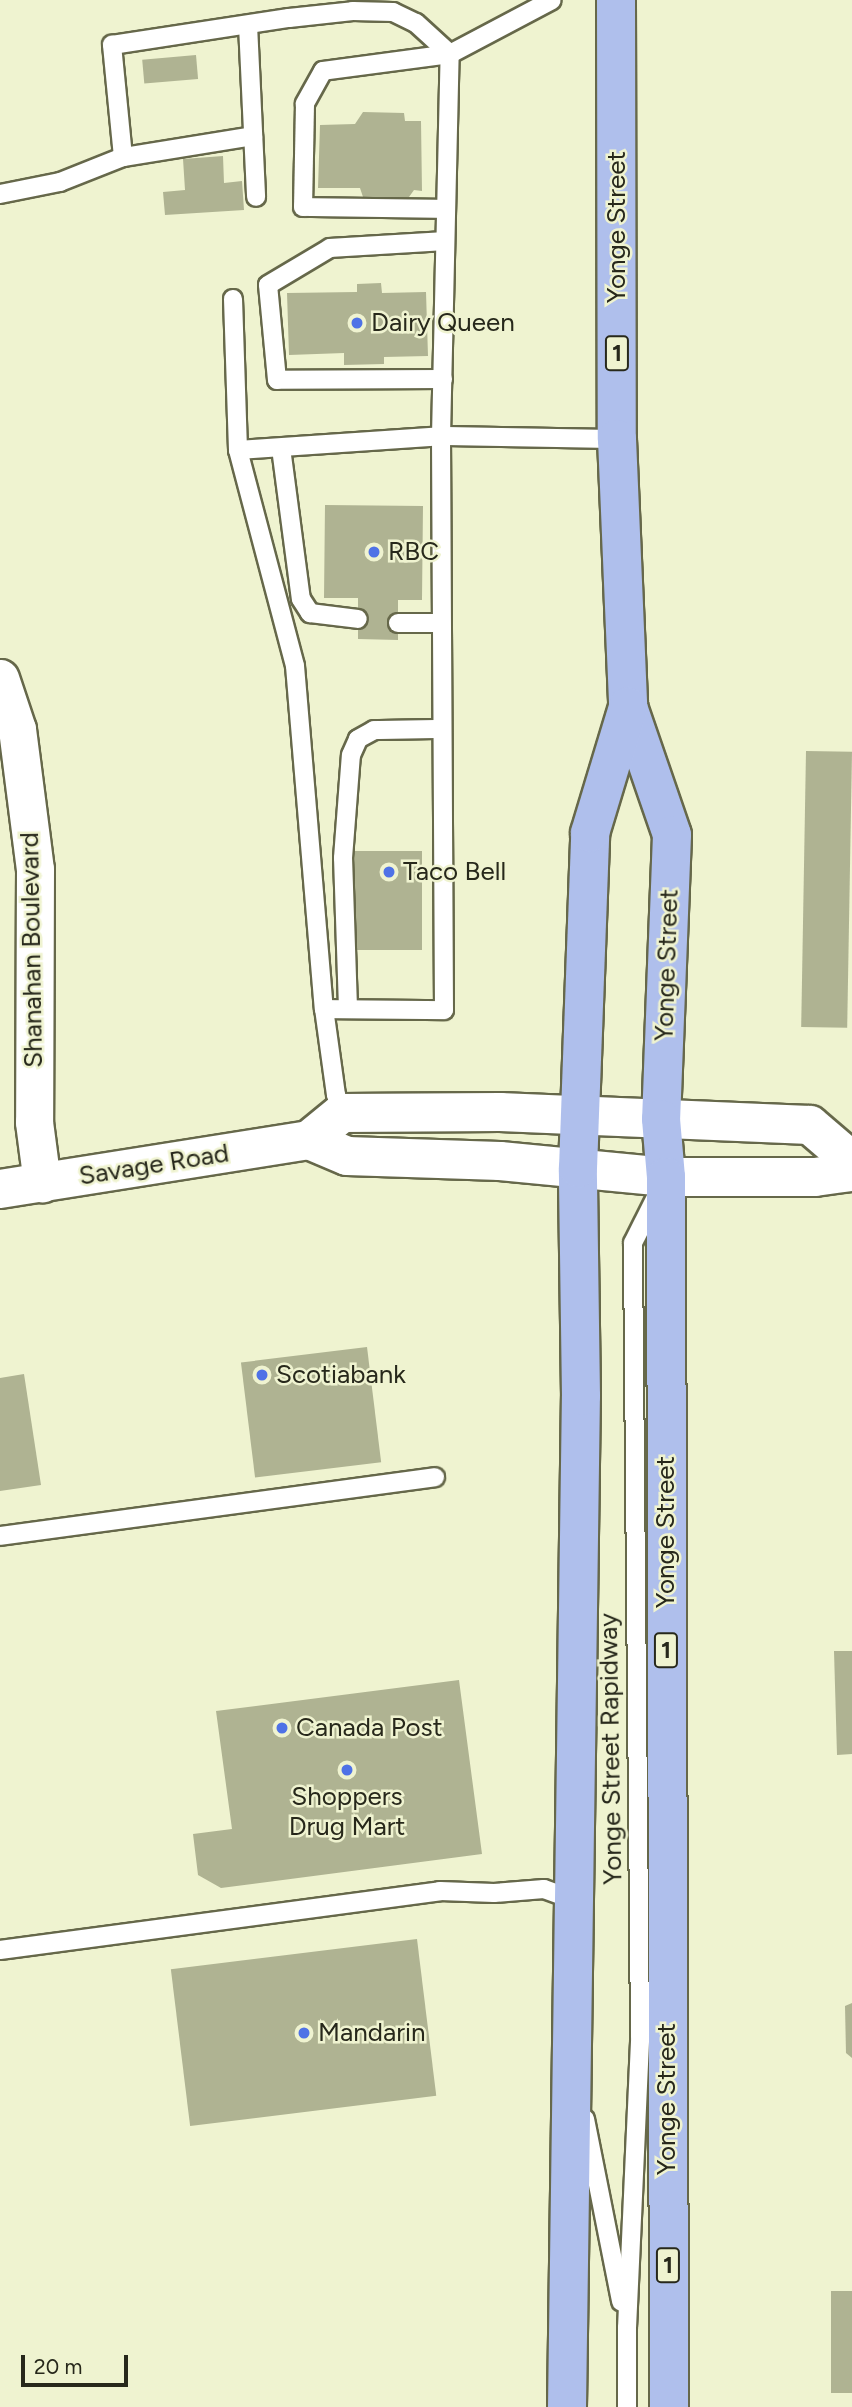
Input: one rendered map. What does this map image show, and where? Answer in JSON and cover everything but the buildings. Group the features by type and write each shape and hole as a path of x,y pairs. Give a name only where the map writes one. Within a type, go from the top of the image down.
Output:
{"main road":[{"name":"Yonge Street","path":"616,0 617,439 628,707 672,835 662,1119 666,1177 669,2407"},
{"name":"Yonge Street","path":"567,2407 581,1396 578,1168 590,833 628,707"}],"street":[{"name":"Shanahan Boulevard","path":"0,678 16,729 35,869 34,1122 42,1183"},
{"path":"852,1161 810,1125 580,1115 342,1113 309,1140 347,1156 500,1161 666,1177 815,1177 852,1172"},
{"name":"Savage Road","path":"0,1189 309,1140"}],"lane":[{"path":"444,209 303,207 306,104 323,71 450,54 552,0"},
{"path":"123,157 112,45 353,11 393,12 416,23 450,54 444,209 441,436 444,1010 324,1009"},
{"path":"248,25 256,197"},
{"path":"0,194 60,183 123,157 253,136"},
{"path":"443,379 277,380 268,285 330,247 444,241"},
{"path":"233,299 238,450 295,666 324,1009 336,1095 342,1113"},
{"path":"238,450 441,436 617,439"},
{"path":"281,448 301,599 310,613 358,619"},
{"path":"398,623 441,623"},
{"path":"348,1008 343,858 351,755 358,739 374,730 441,729"},
{"name":"Yonge Street Rapidway","path":"627,2407 627,2328 640,2037 633,1243 666,1177"},
{"path":"0,1536 435,1477"},
{"path":"0,1950 440,1891 494,1893 544,1889 572,1899"},
{"name":"Yonge Street Rapidway","path":"570,2041 627,2328"}],"place":[{"name":"Dairy Queen","path":"357,323"},
{"name":"RBC","path":"374,552"},
{"name":"Taco Bell","path":"389,872"},
{"name":"Scotiabank","path":"262,1375"},
{"name":"Canada Post","path":"282,1728"},
{"name":"Shoppers Drug Mart","path":"347,1770"},
{"name":"Mandarin","path":"304,2033"}]}
